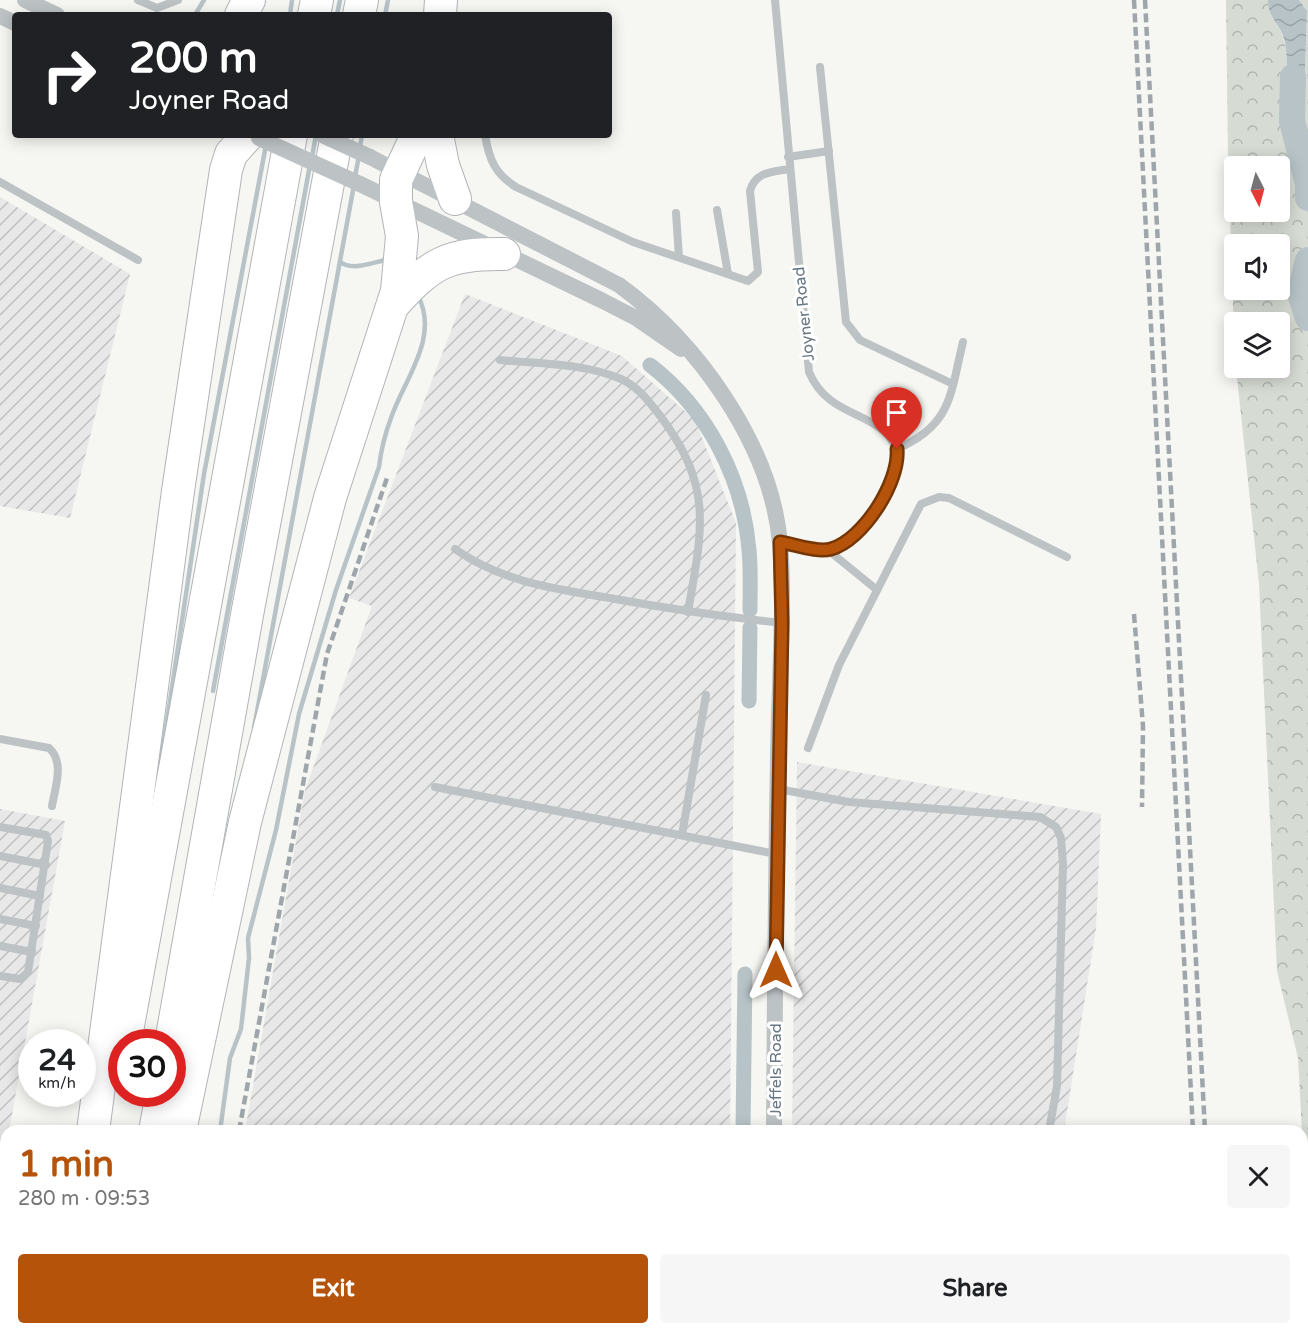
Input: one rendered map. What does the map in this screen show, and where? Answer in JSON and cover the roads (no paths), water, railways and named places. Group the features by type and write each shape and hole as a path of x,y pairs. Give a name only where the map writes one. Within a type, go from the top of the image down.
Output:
{"highway":[{"path":"94,1125 177,502 226,170 231,154 251,138"},
{"path":"127,1029 290,138"},
{"path":"173,1029 249,603 336,138"},
{"path":"181,1125 248,811 330,498 394,304 402,236 396,202 399,171 416,138"},
{"path":"438,138 443,165 455,199"},
{"path":"394,304 422,274 437,263 474,254 504,254"},
{"path":"111,1125 114,1107"},
{"path":"156,1125 160,1107"}],"street":[{"path":"26,0 51,12"},
{"path":"257,138 360,184 636,318 692,356"},
{"path":"328,138 455,199 521,236 619,285 657,316 677,335 729,402 758,461 780,542"},
{"name":"Jeffels Road","path":"774,1125 776,854 782,623 780,542"}],"lane":[{"path":"138,0 158,8 178,0"},
{"name":"Joyner Road","path":"775,0 809,372 816,388 827,400 875,424 887,434 897,449"},
{"path":"820,67 841,296 850,330 860,340 953,384"},
{"path":"485,138 492,166 504,180 516,187 633,242 748,281 756,276 750,191 752,184 763,173 789,169"},
{"path":"788,157 829,151"},
{"path":"0,182 138,260"},
{"path":"717,210 728,274"},
{"path":"675,213 679,257"},
{"path":"828,550 844,543 862,529 895,473 898,462 897,449 924,435 936,425 946,408 963,342"},
{"path":"500,360 578,368 624,380 640,392 679,441 694,473 701,506 701,539 688,612"},
{"path":"808,748 839,665 921,504 939,497 949,498 1068,556"},
{"path":"780,542 828,550 877,590"},
{"path":"455,549 492,572 516,580 688,612 782,623"},
{"path":"682,836 706,695"},
{"path":"0,739 49,748 54,752 58,764 52,806"},
{"path":"435,787 776,854"},
{"path":"778,789 849,802 1040,817 1056,827 1061,838 1063,864 1057,1086 1050,1125"},
{"path":"0,827 46,836 48,841 28,972 24,979 0,976"},
{"path":"0,856 46,865"},
{"path":"0,888 40,896"},
{"path":"0,919 36,926"},
{"path":"0,946 32,952"}],"water":[{"path":"1268,0 1299,0 1307,11 1305,72 1299,99 1291,111 1283,101 1287,62 1286,47 1268,6"}],"waterway":[{"path":"197,12 204,0"},
{"path":"290,12 292,0"},
{"path":"338,12 340,0"},
{"path":"386,12 388,0"},
{"path":"1293,77 1292,121 1308,184 1308,198"},
{"path":"312,157 315,138"},
{"path":"360,147 362,138"},
{"path":"161,761 204,474 266,145"},
{"path":"355,177 359,155"},
{"path":"213,691 310,165"},
{"path":"254,728 354,185"},
{"path":"340,262 356,266 385,260"},
{"path":"1308,260 1300,294 1308,318"},
{"path":"221,1125 230,1058 241,1029 249,958 248,938 276,830 299,714 336,590 379,467 389,424 423,343 424,311 418,296"},
{"path":"650,365 689,402 719,447 730,471 745,523 750,558 750,610"},
{"path":"749,701 750,628"},
{"path":"743,1125 745,974"}],"railway":[{"path":"1134,0 1193,1125"},
{"path":"1145,0 1205,1125"},
{"path":"240,1125 327,654 388,475"},
{"path":"1134,614 1143,726 1142,807"}]}
